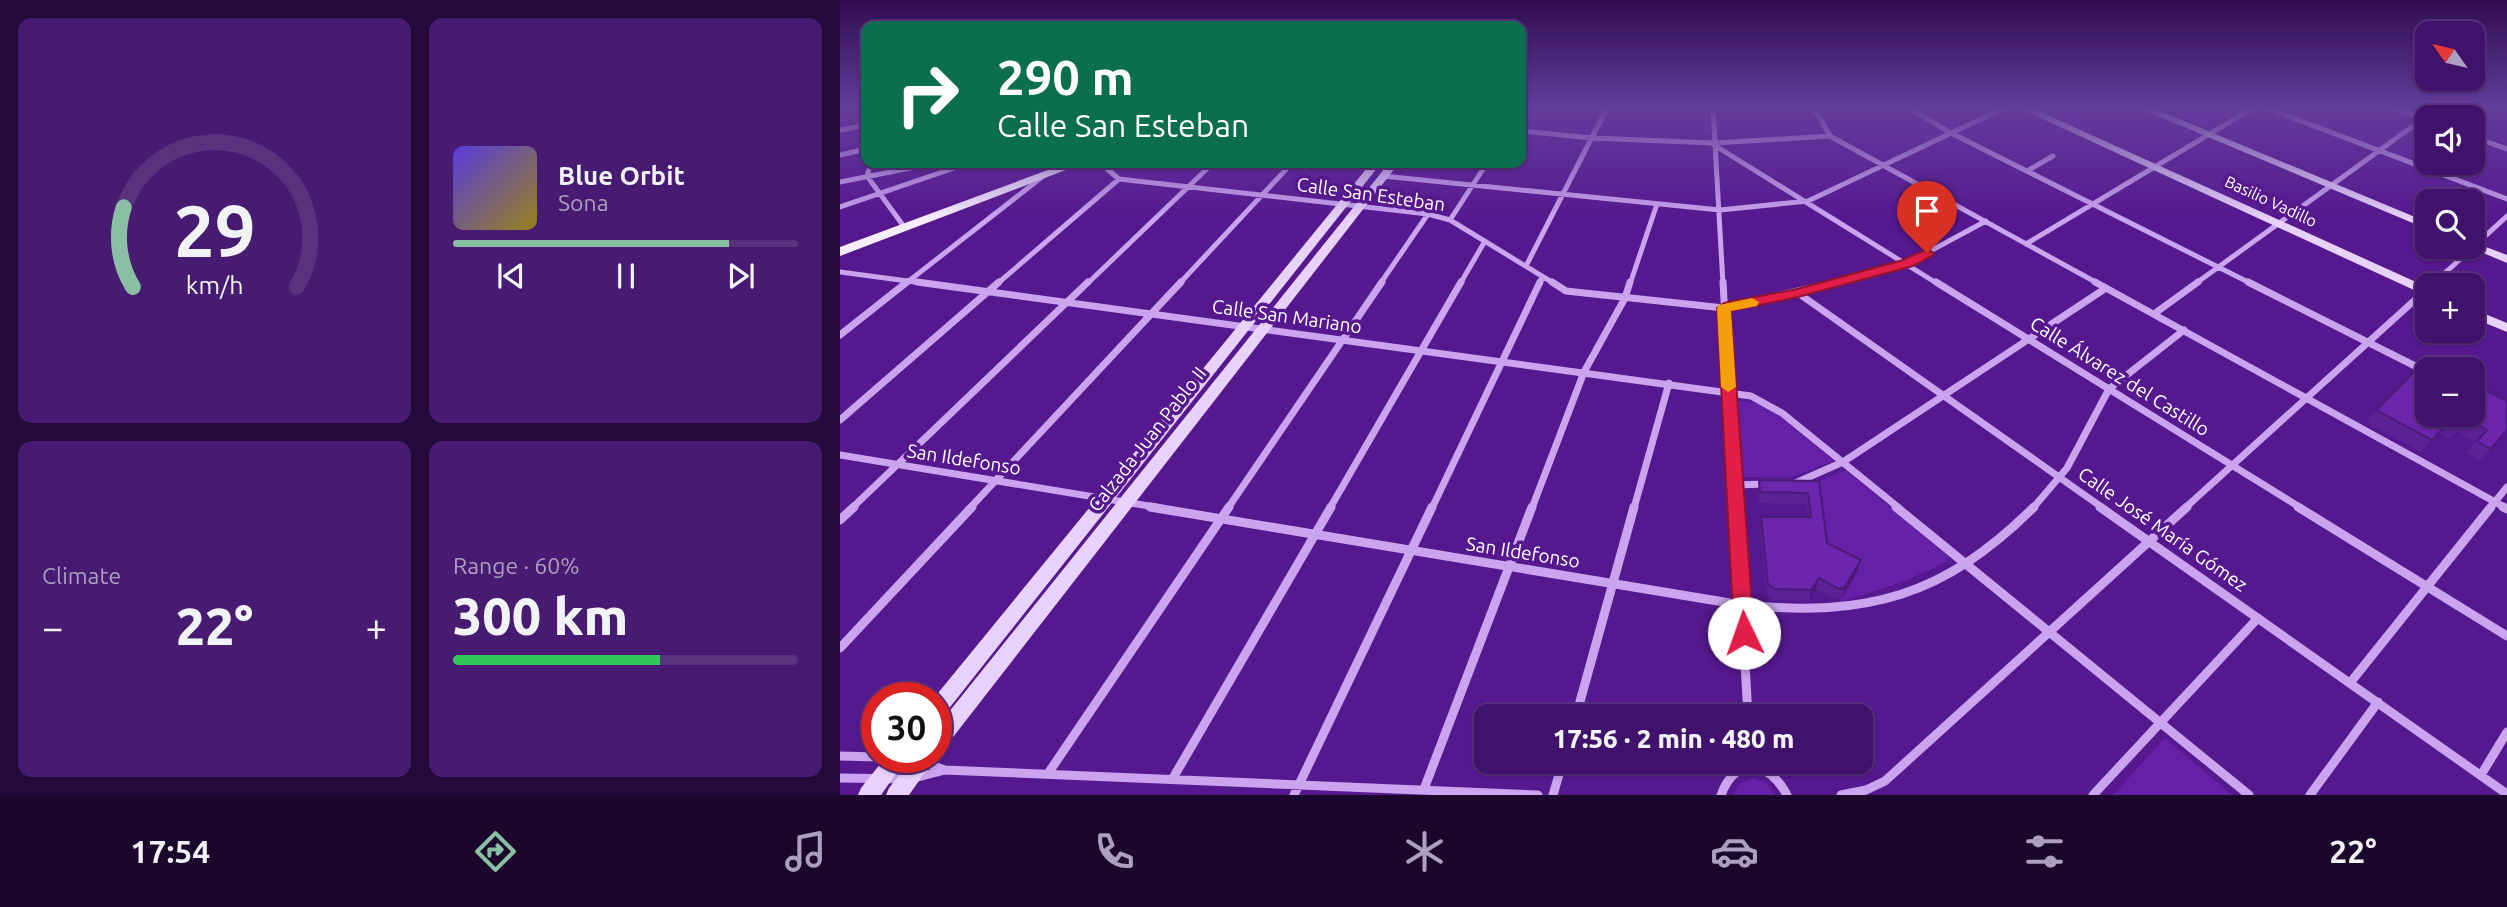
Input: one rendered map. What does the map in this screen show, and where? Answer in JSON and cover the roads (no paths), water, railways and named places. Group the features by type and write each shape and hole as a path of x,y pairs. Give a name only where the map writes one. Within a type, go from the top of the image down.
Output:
{"main road":[{"name":"Basilio Vadillo","path":"2106,145 2415,283"},
{"path":"2232,145 2415,221"},
{"path":"840,252 1052,168"},
{"path":"840,245 1065,168"},
{"name":"Calzada Juan Pablo II","path":"952,690 1343,204 1380,169"},
{"name":"Calzada Juan Pablo II","path":"952,723 1360,206 1380,169"},
{"path":"2485,250 2507,259"},
{"path":"2485,318 2507,328"},
{"path":"867,795 882,773"},
{"path":"896,795 913,773"}],"street":[{"path":"1526,265 1588,145"},
{"path":"1714,145 1747,704"},
{"name":"Calle Álvarez del Castillo","path":"1716,145 2507,636"},
{"path":"1847,145 2507,509"},
{"path":"1380,169 1473,184 1720,210 1808,201 1926,145"},
{"path":"1975,145 2415,366"},
{"path":"2026,244 2191,145"},
{"path":"2367,145 2507,199"},
{"path":"2154,314 2387,145"},
{"path":"840,155 861,150"},
{"path":"2027,171 2053,156"},
{"path":"867,176 869,168"},
{"path":"840,182 909,168"},
{"path":"840,207 954,168"},
{"path":"840,420 1119,179 1106,168"},
{"path":"840,520 1208,168"},
{"path":"840,648 1287,168"},
{"path":"1450,220 1484,168"},
{"path":"867,176 903,225"},
{"path":"840,335 1043,176"},
{"name":"Calle San Esteban","path":"1119,179 1428,214 1450,220 1566,291 1724,308 1798,293 1908,263 1986,222"},
{"path":"1424,789 1584,372 1625,298 1657,204"},
{"path":"1049,772 1428,214"},
{"path":"2485,236 2507,216"},
{"path":"1173,778 1485,241"},
{"path":"2445,273 2460,259"},
{"name":"Calle San Mariano","path":"840,272 1669,383 1768,403 1970,564 2249,795"},
{"path":"1294,795 1542,278"},
{"path":"1735,485 1794,484 1843,462 2106,288"},
{"name":"Calle José María Gómez","path":"1798,293 2507,794"},
{"path":"1841,795 1866,790 1885,781 2415,301"},
{"path":"2110,388 2184,330"},
{"path":"1579,704 1669,383"},
{"name":"San Ildefonso","path":"840,455 1742,605 1809,612 1853,607 1911,593 1970,564 2022,519 2060,477 2110,388"},
{"path":"2350,682 2507,487"},
{"path":"2093,795 2258,618"},
{"path":"2310,795 2378,702"},
{"path":"2481,775 2507,732"},
{"path":"840,755 861,756"},
{"path":"952,770 1049,772 1538,795"},
{"path":"840,778 909,779 933,773"},
{"path":"1553,795 1559,774"},
{"path":"1721,795 1732,774"},
{"path":"1774,774 1787,795"}]}
